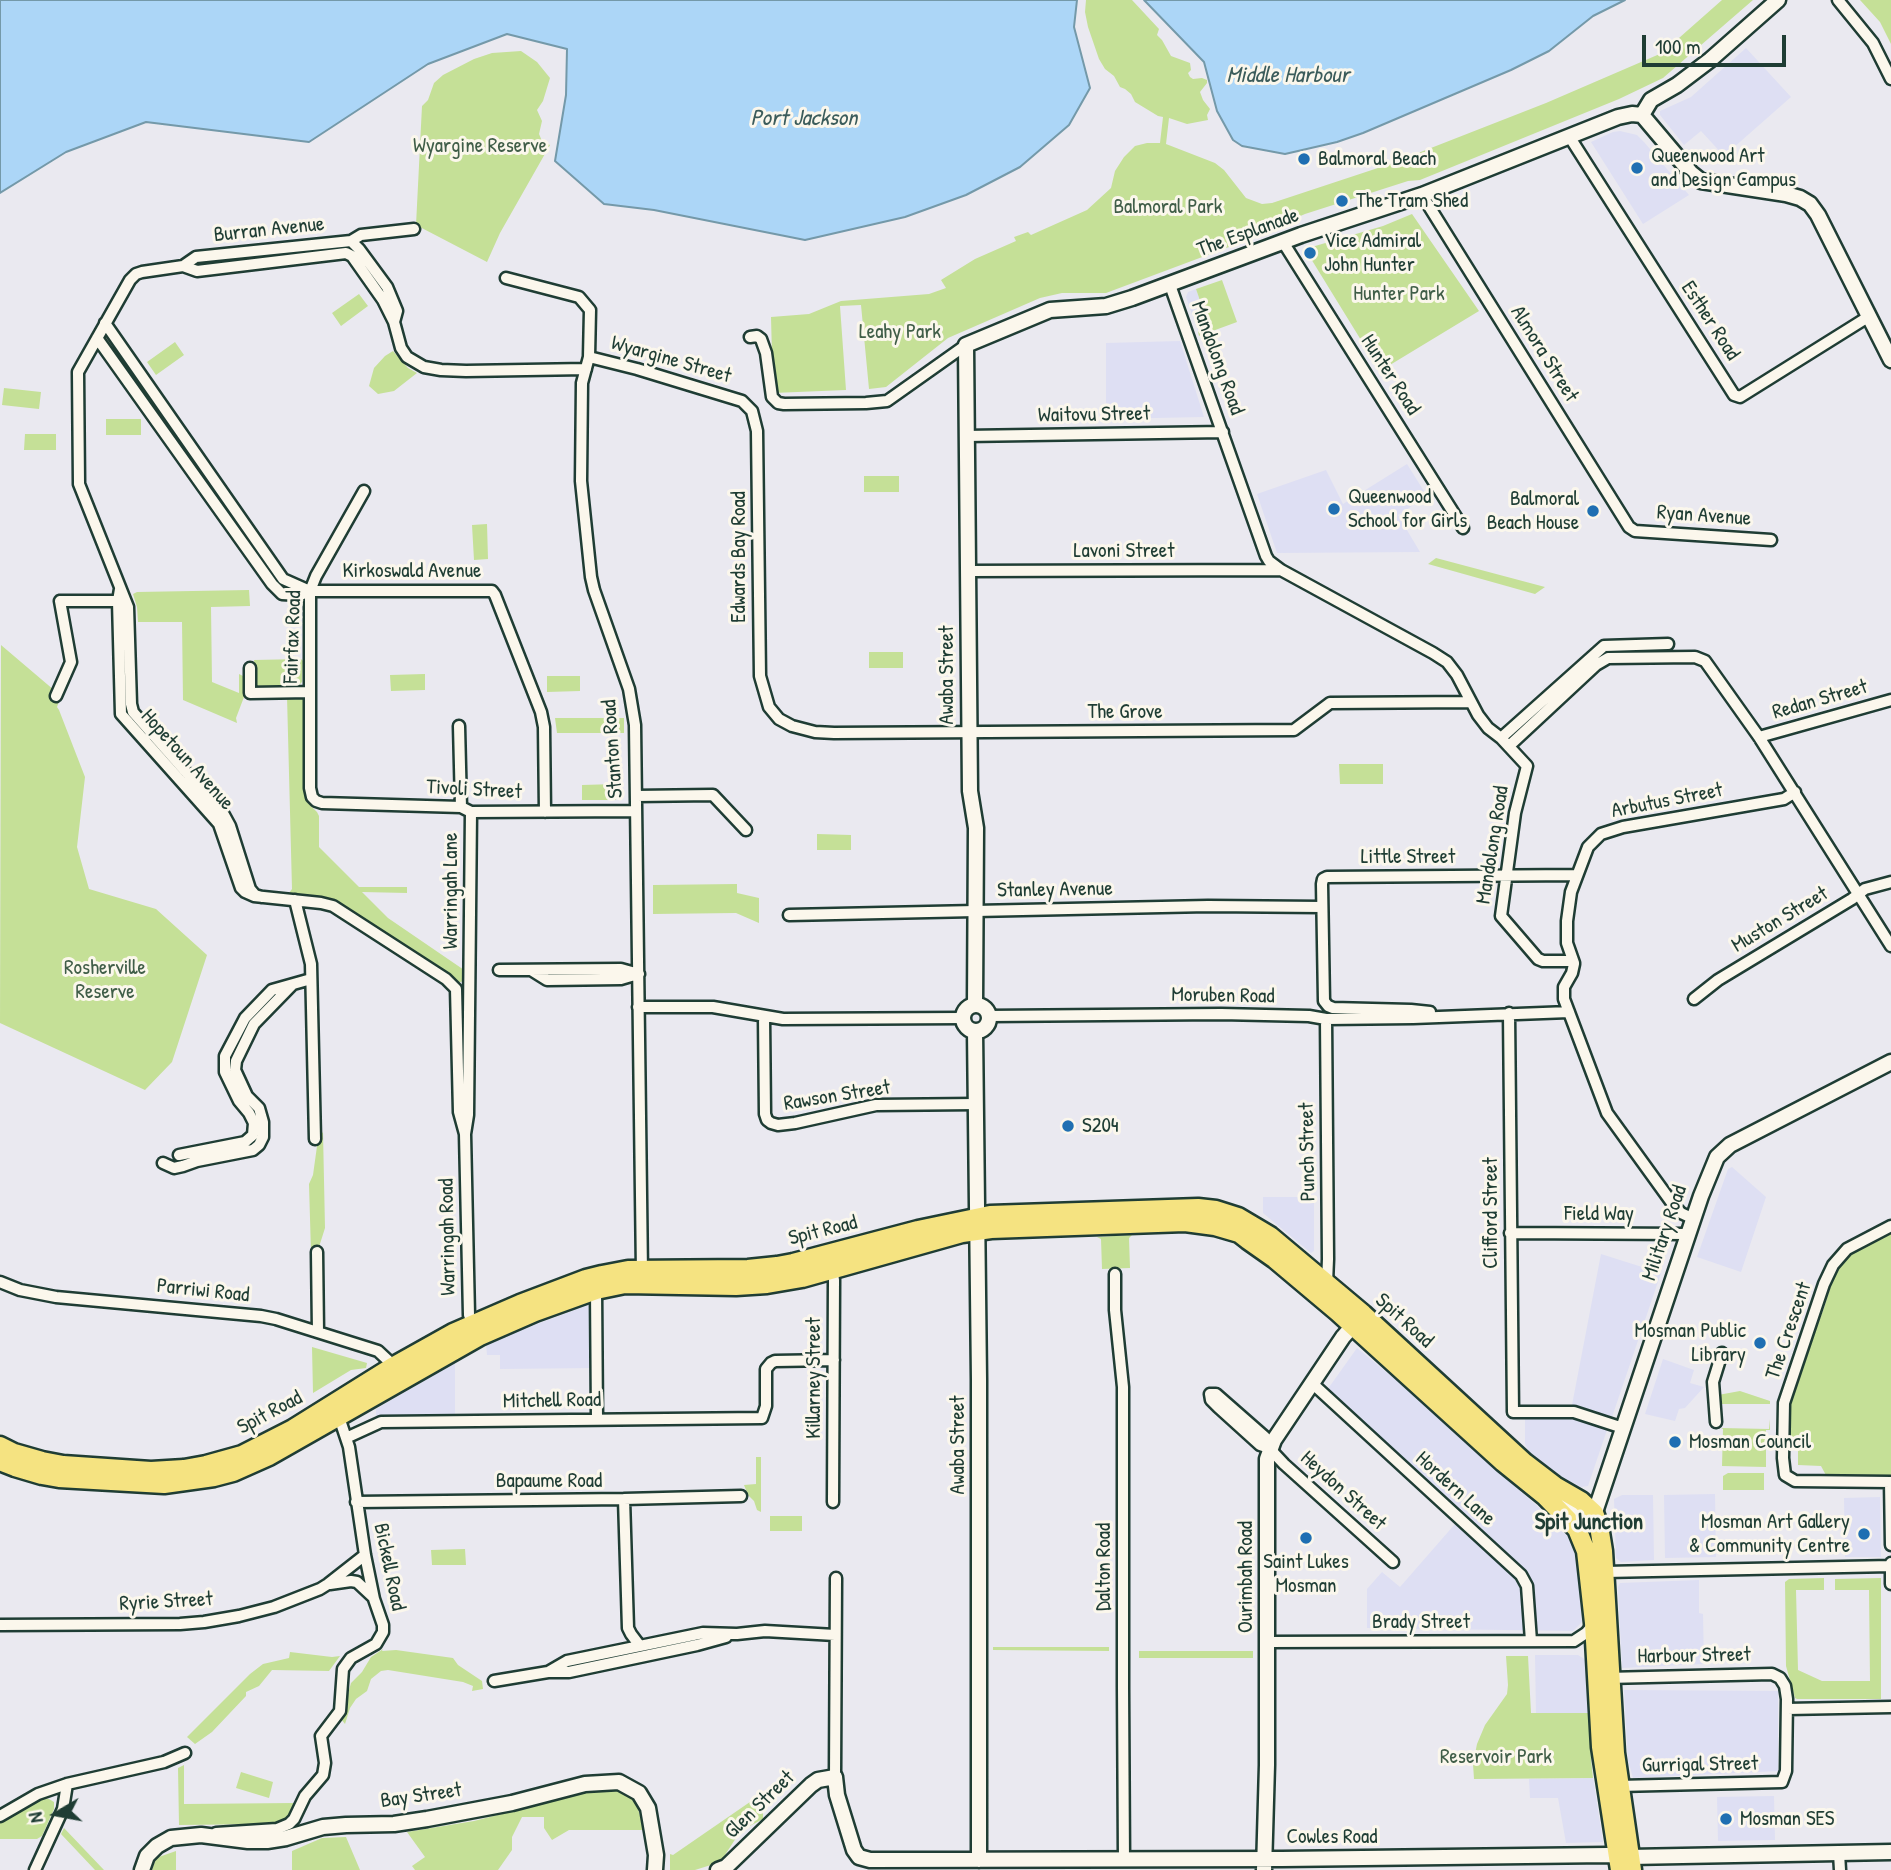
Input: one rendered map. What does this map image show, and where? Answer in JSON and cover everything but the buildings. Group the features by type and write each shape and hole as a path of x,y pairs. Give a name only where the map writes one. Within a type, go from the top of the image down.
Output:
{"highway":[{"name":"Spit Road","path":"0,1446 14,1453 63,1465 151,1471 206,1465 242,1455 336,1410 520,1304 586,1279 613,1273 643,1277 830,1262 918,1230 1198,1208 1216,1210 1253,1224 1327,1284 1358,1320 1503,1462 1545,1496 1577,1529"},
{"name":"Spit Road","path":"977,1224 1173,1223 1215,1226 1239,1233 1358,1320 1525,1463 1594,1513"},
{"name":"Spit Road","path":"0,1461 59,1478 164,1484 191,1482 233,1472 259,1462 336,1410 394,1366 453,1333 477,1330 643,1277"},
{"name":"Military Road","path":"1594,1513 1601,1533 1605,1572 1601,1747 1625,1863"},
{"name":"Military Road","path":"1577,1529 1586,1551 1596,1659 1604,1678 1615,1753 1625,1863"}],"street":[{"path":"1778,0 1710,60 1678,85 1651,100 1642,115 1691,173 1701,181 1794,196 1810,204 1891,360"},
{"path":"1838,0 1873,43 1891,79"},
{"name":"The Esplanade","path":"750,337 761,339 766,354 772,397 778,403 887,401 965,345 1050,310 1106,306 1170,285 1283,242 1422,195 1618,117 1642,115"},
{"name":"Esther Road","path":"1569,136 1734,395 1741,397 1868,317"},
{"name":"Almora Street","path":"1422,195 1629,527 1635,531"},
{"path":"351,242 361,235 414,229"},
{"name":"Burran Avenue","path":"105,323 136,274 183,266 196,257 351,242 387,287 397,311 394,322"},
{"name":"Hunter Road","path":"1283,242 1463,528"},
{"name":"Burran Avenue","path":"183,266 197,271 346,253 352,256 383,300 407,357 424,367 441,370 586,369"},
{"name":"Stanton Road","path":"506,278 579,297 590,310 589,357 582,383 581,481 591,577 629,690 635,725 643,1277"},
{"name":"Mandolong Road","path":"1170,285 1266,556 1274,566 1447,662 1488,728 1527,766 1515,813 1500,911 1503,921 1538,959 1570,961 1574,964"},
{"path":"105,323 284,579 310,591"},
{"name":"Hopetoun Avenue","path":"105,323 78,372 79,484 128,607 133,712 227,820 250,889 255,895 262,897"},
{"name":"Kirkoswald Avenue","path":"97,338 272,584 282,594 300,595 310,591 492,591 541,712 544,727 545,812"},
{"name":"Awaba Street","path":"965,345 970,791 976,828 975,1005"},
{"name":"Wyargine Street","path":"589,357 742,401"},
{"name":"Edwards Bay Road","path":"742,401 752,411 757,431 759,666 766,701 775,715"},
{"name":"Waitovu Street","path":"966,436 1223,432"},
{"name":"Fairfax Road","path":"312,797 310,591 364,491"},
{"name":"Ryan Avenue","path":"1635,531 1771,540"},
{"name":"Lavoni Street","path":"968,571 1281,570"},
{"name":"Hopetoun Avenue","path":"120,589 121,715 219,824 241,888 249,894 262,897"},
{"path":"56,696 71,662 61,601 118,601"},
{"path":"1505,742 1604,646 1668,644"},
{"path":"1505,742 1596,665 1608,658 1695,657 1705,661 1759,737 1891,946"},
{"path":"250,668 250,693 310,692"},
{"name":"Redan Street","path":"1759,737 1891,700"},
{"name":"The Grove","path":"775,715 792,726 815,732 1294,730 1330,703 1471,702"},
{"path":"459,726 461,807"},
{"name":"Arbutus Street","path":"1574,964 1567,943 1571,892 1588,847 1601,834 1623,827 1784,799 1794,792"},
{"path":"636,796 713,795 746,830"},
{"name":"Tivoli Street","path":"312,797 322,803 461,807 471,812 636,811"},
{"name":"Warringah Lane","path":"470,969 471,812"},
{"name":"Little Street","path":"1322,906 1321,884 1327,877 1577,874"},
{"name":"Muston Street","path":"1693,999 1718,980 1865,889 1891,882"},
{"path":"262,897 295,900 311,964 315,1139"},
{"name":"Warringah Road","path":"295,900 333,906 446,979 456,989 459,1112 465,1134"},
{"name":"Stanley Avenue","path":"789,915 1194,906 1322,906"},
{"name":"Moruben Road","path":"1322,906 1324,1001 1328,1006 1333,1009 1411,1010 1456,1015"},
{"path":"1574,964 1574,969 1565,983 1565,1004 1607,1113 1672,1203 1681,1213 1694,1219"},
{"name":"Warringah Road","path":"470,969 468,1115 465,1134 469,1311 477,1330"},
{"path":"499,970 531,970 547,980 621,979 639,974"},
{"path":"179,1155 245,1142 253,1135 254,1123 239,1101 225,1072 225,1056 245,1018 272,990 311,979"},
{"path":"163,1163 174,1168 183,1167 197,1161 253,1150 259,1145 263,1137 263,1122 259,1108 247,1096 235,1070 236,1060 254,1024 292,985"},
{"path":"975,1005 986,1009 989,1016 986,1026 975,1031 965,1025 963,1018 965,1010 975,1005"},
{"path":"638,1007 713,1007 783,1019 963,1018"},
{"name":"Moruben Road","path":"989,1016 1221,1014 1309,1016 1325,1019 1569,1012"},
{"name":"Clifford Street","path":"1509,1013 1513,1412 1574,1412 1623,1428"},
{"name":"Rawson Street","path":"764,1017 765,1114 771,1124 794,1123 876,1105 976,1104"},
{"name":"Punch Street","path":"1325,1019 1327,1284"},
{"name":"Awaba Street","path":"975,1031 979,1860"},
{"name":"Military Road","path":"1591,1592 1595,1564 1592,1527 1594,1513 1713,1164 1730,1145 1891,1062"},
{"name":"The Crescent","path":"1891,1226 1847,1249 1833,1265 1824,1284 1784,1403 1784,1471 1788,1478 1805,1482 1891,1482"},
{"name":"Field Way","path":"1510,1233 1688,1234"},
{"path":"317,1252 318,1332"},
{"name":"Killarney Street","path":"830,1262 834,1280 833,1502"},
{"name":"Dalton Road","path":"1115,1274 1115,1310 1123,1387 1124,1860"},
{"name":"Parriwi Road","path":"0,1282 20,1290 66,1298 261,1316 377,1351 394,1366"},
{"path":"596,1290 597,1419"},
{"path":"1269,1448 1343,1337 1358,1320"},
{"path":"1716,1422 1712,1388 1722,1353"},
{"name":"Mitchell Road","path":"346,1438 380,1422 762,1418 766,1406 766,1369 771,1363 834,1360"},
{"name":"Hordern Lane","path":"1313,1384 1521,1574 1527,1586 1531,1641"},
{"name":"Heydon Street","path":"1269,1448 1260,1445 1218,1407 1211,1400 1210,1394 1216,1394 1265,1437 1269,1448 1284,1464 1392,1562"},
{"name":"Bickell Road","path":"201,1835 235,1830 277,1829 294,1819 305,1796 323,1775 325,1763 321,1736 340,1711 343,1669 351,1658 380,1639 383,1625 374,1599 365,1555 346,1438 336,1410"},
{"name":"Ourimbah Road","path":"1265,1865 1269,1448"},
{"path":"1891,1482 1891,1545"},
{"name":"Bapaume Road","path":"356,1502 741,1496"},
{"path":"1545,1496 1576,1513 1594,1513"},
{"path":"624,1499 628,1628 640,1646"},
{"name":"Ryrie Street","path":"0,1625 180,1625 204,1622 274,1607 302,1597 328,1584 365,1555"},
{"path":"1605,1572 1891,1565 1891,1584"},
{"path":"835,1777 836,1578"},
{"name":"Ryrie Street","path":"328,1584 357,1582 374,1599"},
{"path":"1594,1623 1574,1641 1596,1659"},
{"path":"494,1681 548,1672 569,1672 765,1630 835,1635"},
{"path":"548,1672 567,1661 704,1633 737,1634"},
{"name":"Brady Street","path":"1267,1642 1574,1641"},
{"name":"Harbour Street","path":"1604,1678 1772,1674 1780,1678 1785,1686 1787,1709 1786,1771 1782,1782"},
{"path":"1787,1709 1891,1707"},
{"path":"0,1816 25,1800 67,1784 164,1762 185,1753"},
{"name":"Cowles Road","path":"835,1777 837,1795 855,1853 870,1860 1124,1860 1265,1865 1625,1863 1891,1852"},
{"name":"Glen Street","path":"718,1870 726,1867 811,1785 818,1780 835,1777"},
{"name":"Bay Street","path":"142,1870 147,1856 157,1846 172,1838 201,1835 248,1841 286,1838 316,1828 394,1824 427,1819 512,1803 585,1784 619,1782 639,1793 648,1808 656,1855 655,1870"},
{"name":"Gurrigal Street","path":"1619,1786 1782,1782"},
{"path":"35,1870 63,1808 67,1784"},
{"path":"1839,1853 1840,1870"}],"shaded area":[{"path":"1746,48 1791,97 1724,156 1701,131 1684,145 1660,115 1660,111 1691,97"},
{"name":"Queenwood Art and Design Campus","path":"1620,131 1637,135 1689,195 1643,224 1591,142"},
{"path":"1196,289 1209,327 1198,331 1186,297 1188,292"},
{"path":"1180,341 1204,417 1106,419 1106,343"},
{"name":"Queenwood School for Girls","path":"1407,464 1427,496 1398,515 1420,552 1277,553 1257,494 1326,470 1343,504"},
{"path":"1732,1167 1766,1197 1741,1272 1697,1257 1728,1169"},
{"path":"1263,1197 1314,1197 1314,1251 1311,1253 1263,1213"},
{"path":"1601,1254 1661,1273 1611,1420 1572,1405"},
{"path":"594,1303 595,1368 500,1369 500,1355 487,1355 486,1344 494,1340"},
{"path":"1357,1348 1564,1530 1576,1557 1580,1591 1582,1622 1573,1631 1367,1628 1367,1589 1382,1572 1400,1587 1455,1524 1320,1400"},
{"path":"1663,1359 1694,1370 1690,1383 1704,1387 1685,1408 1679,1409 1675,1421 1645,1414"},
{"path":"455,1363 455,1415 376,1416 376,1409"},
{"path":"1571,1414 1608,1427 1588,1486 1581,1487 1560,1476 1529,1452 1525,1444 1525,1416"},
{"path":"1715,1494 1716,1557 1665,1558 1664,1495"},
{"path":"1622,1495 1653,1495 1654,1560 1621,1562 1616,1558 1614,1499"},
{"name":"Mosman Art Gallery & Community Centre","path":"1880,1497 1881,1557 1845,1557 1844,1498"},
{"path":"1699,1580 1704,1664 1622,1668 1620,1583"},
{"path":"1535,1655 1578,1655 1586,1660 1589,1713 1536,1713"},
{"path":"1624,1690 1778,1691 1778,1771 1633,1778 1628,1760"},
{"path":"1593,1778 1603,1842 1566,1843 1558,1798 1530,1798 1529,1779"},
{"path":"1774,1796 1775,1840 1718,1841 1717,1797"}],"green space":[{"name":"Balmoral Park","path":"1086,0 1132,0 1159,29 1157,35 1171,56 1190,63 1190,77 1207,80 1200,92 1210,109 1208,120 1187,124 1169,118 1166,144 1215,163 1246,198 1262,204 1390,164 1546,103 1662,53 1722,0 1753,0 1663,78 1619,99 1420,180 1408,181 1305,214 1229,247 1106,293 1062,293 1040,298 948,338 886,387 869,389 861,305 840,306 846,390 773,393 771,317 809,314 841,301 929,294 946,288 941,280 975,259 1016,241 1014,237 1028,232 1031,235 1087,210 1111,188 1115,171 1135,146 1160,143 1163,117 1135,102 1099,59 1088,27"},
{"path":"1860,0 1891,0 1891,44 1880,22"},
{"name":"Wyargine Reserve","path":"521,51 537,62 550,78 543,101 537,110 542,121 539,134 542,141 550,145 500,233 487,262 416,225 422,106 428,100 434,83 443,75 492,53"},
{"name":"Hunter Park","path":"1412,214 1479,311 1380,371 1305,249 1383,226"},
{"path":"1222,280 1237,322 1199,336 1198,331 1209,327 1196,289"},
{"path":"359,294 368,306 341,326 332,313"},
{"path":"175,342 184,355 156,375 147,362"},
{"path":"393,351 408,368 417,373 394,391 378,394 369,386 374,368"},
{"path":"4,388 41,392 39,409 2,405"},
{"path":"106,419 141,419 141,435 106,435"},
{"path":"25,434 56,434 56,450 24,450"},
{"path":"864,476 899,476 899,492 864,492"},
{"path":"487,524 488,559 474,560 472,525"},
{"path":"1436,558 1545,587 1535,594 1428,564"},
{"path":"249,590 250,606 211,607 212,682 239,693 239,674 243,676 244,697 236,718 237,723 183,700 182,622 138,622 133,594"},
{"name":"Rosherville Reserve","path":"1,645 61,696 57,707 85,777 77,847 89,889 156,909 207,955 172,1062 145,1090 0,1023"},
{"path":"869,652 903,652 903,668 869,668"},
{"path":"301,659 302,682 295,689 260,689 255,683 254,660"},
{"path":"425,674 425,690 391,691 390,675"},
{"path":"547,676 580,676 580,691 547,692"},
{"path":"287,696 304,699 304,790 307,802 319,816 319,847 359,887 407,887 407,893 362,892 388,918 467,972 467,978 461,982 455,982 333,901 289,893 292,889"},
{"path":"555,718 624,718 624,733 557,733"},
{"path":"1339,764 1383,764 1383,784 1340,784"},
{"path":"616,784 616,800 582,800 582,785"},
{"path":"817,834 851,835 851,850 817,850"},
{"path":"737,884 737,893 759,898 759,923 736,913 653,914 653,885"},
{"path":"323,1132 325,1228 319,1247 314,1248 311,1253 309,1184 313,1175 318,1139"},
{"path":"1891,1225 1891,1476 1828,1479 1821,1466 1798,1465 1798,1445 1786,1437 1787,1407 1824,1308 1842,1250"},
{"path":"1132,1235 1129,1238 1130,1268 1102,1269 1101,1239 1097,1237"},
{"path":"312,1347 367,1363 366,1368 351,1370 313,1393"},
{"path":"1740,1391 1770,1401 1770,1404 1719,1404 1718,1395"},
{"path":"1770,1419 1770,1430 1766,1430 1766,1467 1722,1466 1721,1428 1769,1429"},
{"path":"756,1457 761,1457 761,1512 757,1510 744,1485 756,1484"},
{"path":"1728,1473 1764,1473 1764,1490 1723,1490 1723,1476"},
{"path":"770,1516 802,1516 802,1531 770,1531"},
{"path":"465,1549 466,1565 432,1565 431,1550"},
{"path":"1824,1578 1824,1590 1796,1590 1798,1670 1822,1681 1870,1681 1869,1590 1835,1590 1835,1579 1881,1578 1881,1699 1795,1698 1786,1666 1785,1582 1789,1579"},
{"path":"993,1647 1109,1647 1109,1651 993,1650"},
{"path":"383,1649 382,1651 396,1650 453,1658 458,1665 482,1681 483,1689 472,1691 473,1686 463,1682 381,1671 371,1679 367,1691 356,1699 345,1724 341,1719 351,1683 371,1657"},
{"path":"1139,1651 1253,1651 1253,1658 1139,1658"},
{"path":"290,1652 340,1656 329,1671 272,1670 259,1686 246,1692 246,1696 212,1732 195,1744 187,1737 250,1674 263,1664 289,1658"},
{"name":"Reservoir Park","path":"1506,1656 1528,1656 1531,1713 1589,1713 1593,1778 1474,1779 1473,1764 1477,1744 1485,1725 1507,1694"},
{"path":"184,1765 184,1804 294,1803 288,1818 275,1824 179,1825 178,1768"},
{"path":"241,1772 273,1782 269,1798 236,1788"},
{"path":"616,1788 628,1795 637,1805 644,1830 569,1830 552,1840 544,1828 544,1817 522,1817 512,1837 512,1850 498,1870 415,1870 412,1866 425,1857 407,1832 474,1821 583,1793"},
{"path":"763,1793 763,1819 746,1828 723,1858 695,1870 670,1870 670,1854 673,1855"},
{"path":"39,1798 54,1802 54,1809 42,1836 37,1839 0,1839 0,1820"},
{"path":"64,1828 104,1870 95,1870 61,1834"},
{"path":"346,1837 360,1870 292,1870 292,1851 322,1838"},
{"path":"176,1851 176,1870 152,1870 156,1858"}],"water":[{"name":"Port Jackson","path":"0,0 1077,0 1074,27 1090,88 1069,125 1020,167 966,195 905,217 805,240 654,210 604,204 555,161 566,95 567,49 507,34 428,64 309,142 146,122 66,152 0,193"},
{"name":"Middle Harbour","path":"1144,0 1625,0 1593,16 1549,51 1511,70 1363,133 1285,154 1242,146 1233,140 1217,111 1204,62"}],"place":[{"name":"Balmoral Beach","path":"1304,159"},
{"name":"Queenwood Art and Design Campus","path":"1637,168"},
{"name":"The Tram Shed","path":"1342,201"},
{"name":"Vice Admiral John Hunter","path":"1310,253"},
{"name":"Queenwood School for Girls","path":"1334,509"},
{"name":"Balmoral Beach House","path":"1593,511"},
{"name":"S204","path":"1068,1126"},
{"name":"Mosman Public Library","path":"1760,1343"},
{"name":"Mosman Council","path":"1675,1442"},
{"name":"Mosman Art Gallery & Community Centre","path":"1864,1534"},
{"name":"Saint Lukes Mosman","path":"1306,1538"},
{"name":"Mosman SES","path":"1726,1819"}],"district":[{"name":"Spit Junction","path":"1589,1523"}],"park label":[{"name":"Leahy Park","path":"900,332"}]}
